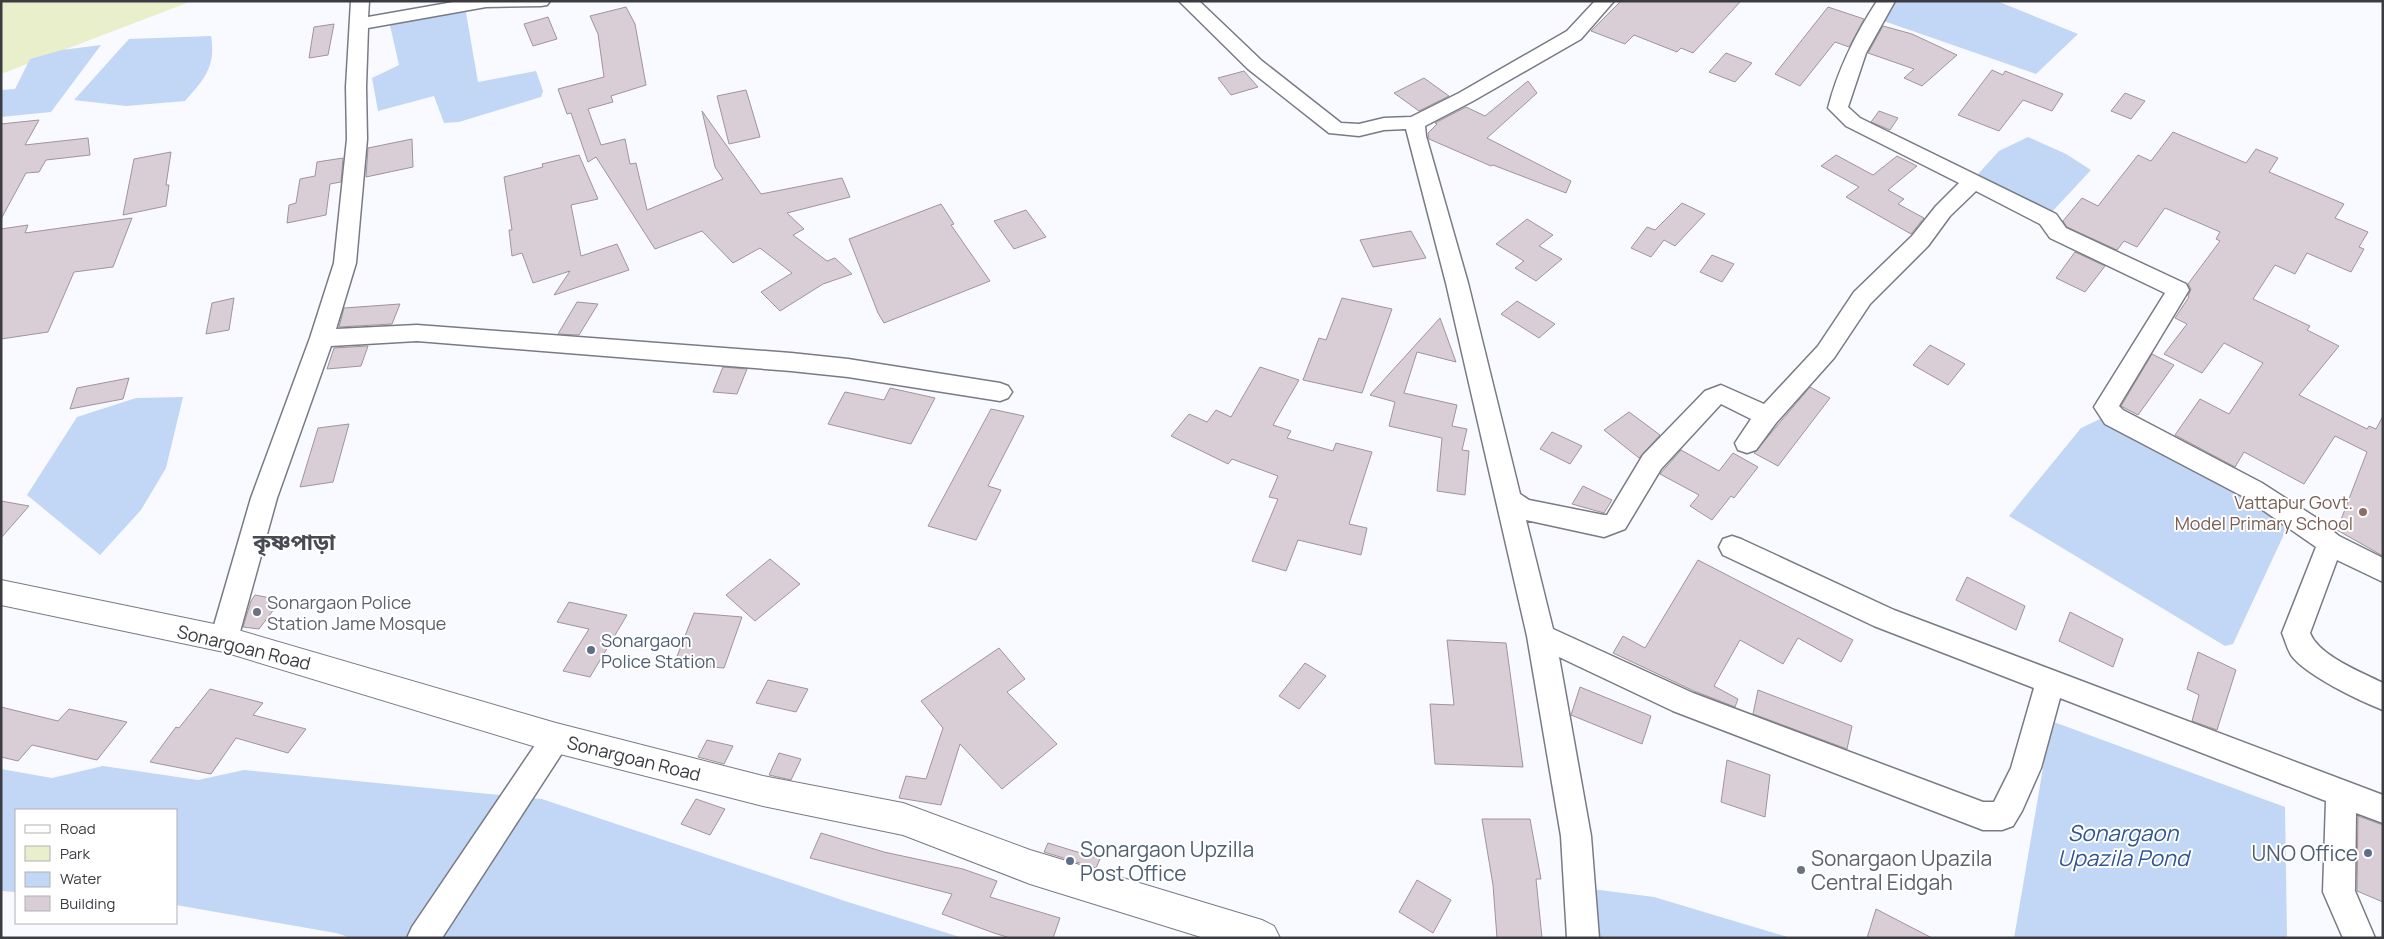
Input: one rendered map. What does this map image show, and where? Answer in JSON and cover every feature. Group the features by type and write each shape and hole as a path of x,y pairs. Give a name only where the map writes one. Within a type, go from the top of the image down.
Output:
{"main road":[{"name":"Sonargoan Road","path":"1,592 224,639 547,751 903,819 1030,867 1262,938"}],"street":[{"path":"224,639 264,498 322,338 345,264 357,139 356,87 360,1"},
{"path":"359,24 486,2 541,1"},
{"path":"1188,1 1255,65 1336,129 1359,130 1384,124 1415,123 1466,97 1574,35 1605,1"},
{"path":"1886,1 1869,27 1844,82 1838,108 1853,122 2048,218 2058,233 2178,290 2106,407 2114,417 2199,461 2301,520 2330,544 2383,571"},
{"path":"1415,123 1416,136 1456,283 1541,636 1576,836 1583,938"},
{"path":"1746,443 1767,416 1826,352 1862,298 1920,241 1943,211 1973,182"},
{"path":"322,338 417,333 791,362 848,368 1000,392"},
{"path":"1507,499 1523,509 1604,526 1616,522 1652,462 1713,397 1721,394 1767,416"},
{"path":"2330,544 2296,633 2302,648 2329,670 2383,697"},
{"path":"1732,547 1884,618 2383,809"},
{"path":"1541,636 1683,702 1983,816 2002,816 2016,795 2035,740 2050,682"},
{"path":"423,938 547,751"},
{"path":"2341,793 2339,892 2359,938"}],"green space":[{"path":"1,1 192,1 1,74"}],"water":[{"path":"1889,1 1997,1 2078,34 2036,74 1878,19"},
{"path":"465,7 478,82 536,71 543,91 541,97 459,122 444,123 434,96 378,111 372,78 399,65 389,21"},
{"path":"211,36 212,56 207,72 185,101 126,106 74,100 129,39"},
{"path":"101,45 51,112 1,117 1,90 15,89 30,59 62,50"},
{"path":"2028,137 2066,154 2091,170 2050,214 2003,195 1978,174 1999,151"},
{"path":"183,397 166,468 141,510 100,555 27,495 77,417 136,398"},
{"path":"2100,419 2260,507 2285,526 2286,530 2233,644 2225,646 2009,516 2081,428"},
{"name":"Sonargaon Upazila Pond","path":"2051,721 2285,807 2287,938 2014,938"},
{"path":"103,766 198,780 244,770 542,799 848,902 963,938 351,938 336,933 178,905 178,809 15,809 15,892 1,891 1,769 52,778"},
{"path":"1584,888 1654,897 1791,938 1590,938"}],"building":[{"path":"1621,1 1741,1 1693,53 1681,48 1677,52 1634,35 1625,44 1591,31"},
{"path":"626,7 635,24 646,85 611,96 613,102 588,109 601,145 625,139 630,164 636,163 647,210 723,179 715,167 702,111 761,194 842,178 850,197 787,213 804,229 793,235 827,261 835,258 852,274 823,284 780,311 761,292 792,273 760,248 733,263 702,231 655,249 596,157 588,162 571,113 567,114 558,89 604,77 598,34 590,16"},
{"path":"1828,7 1864,19 1849,47 1835,42 1800,86 1775,74"},
{"path":"548,17 557,39 533,46 524,24"},
{"path":"334,24 328,55 309,58 314,27"},
{"path":"1883,26 1912,34 1957,55 1922,86 1904,78 1914,69 1868,53"},
{"path":"1726,53 1752,63 1735,82 1709,72"},
{"path":"1992,70 2003,75 2005,71 2063,94 2052,111 2023,100 1999,131 1958,115"},
{"path":"1244,71 1258,87 1231,95 1218,78"},
{"path":"1424,78 1449,96 1419,111 1394,93"},
{"path":"1528,81 1537,93 1487,138 1571,181 1566,193 1493,165 1491,166 1429,139 1428,133 1437,124 1435,123 1466,107 1485,116"},
{"path":"746,90 760,137 729,144 717,96"},
{"path":"2125,93 2145,101 2131,119 2111,111"},
{"path":"1879,111 1898,118 1890,130 1871,122"},
{"path":"39,120 25,145 88,138 90,155 46,160 39,172 26,173 1,219 1,124"},
{"path":"2173,132 2246,163 2256,149 2278,158 2269,172 2344,204 2335,218 2368,232 2359,247 2364,249 2351,272 2307,253 2295,274 2275,265 2253,299 2310,326 2307,330 2339,346 2299,395 2367,429 2369,426 2376,429 2383,416 2383,556 2337,530 2367,452 2335,436 2304,484 2244,452 2235,467 2175,435 2200,399 2229,414 2263,363 2224,343 2202,373 2164,354 2187,324 2175,318 2189,297 2191,289 2188,284 2220,241 2216,239 2220,232 2165,208 2137,247 2124,241 2117,250 2067,227 2063,221 2082,198 2098,206 2138,155 2151,161"},
{"path":"412,139 413,167 366,177 368,148"},
{"path":"171,152 166,185 169,185 166,206 123,215 134,159"},
{"path":"579,155 598,199 571,205 581,256 617,244 629,270 554,295 570,271 533,283 522,253 512,256 509,230 512,230 504,177 543,167 542,164"},
{"path":"1836,155 1873,175 1897,156 1917,166 1888,190 1904,199 1898,204 1924,218 1911,234 1846,197 1859,187 1821,166"},
{"path":"343,158 341,182 330,184 326,215 287,223 289,205 296,203 300,179 315,176 317,162"},
{"path":"1682,203 1705,214 1675,246 1664,240 1651,257 1631,248 1647,227 1655,230"},
{"path":"941,204 954,224 951,225 990,281 884,323 878,313 849,239"},
{"path":"1026,210 1046,237 1014,249 994,221"},
{"path":"132,218 113,267 74,272 48,332 1,339 1,229 28,225 25,233"},
{"path":"1527,219 1553,235 1539,246 1562,259 1536,281 1515,268 1524,261 1496,244"},
{"path":"1411,231 1426,258 1373,267 1360,240"},
{"path":"2075,252 2105,266 2085,292 2056,278"},
{"path":"1712,255 1734,264 1722,282 1700,272"},
{"path":"234,298 229,330 206,334 212,303"},
{"path":"1342,298 1392,309 1362,393 1303,380 1319,338 1326,340"},
{"path":"1517,301 1555,324 1539,338 1501,314"},
{"path":"577,302 598,304 579,335 558,334"},
{"path":"400,304 392,324 339,327 344,308"},
{"path":"1440,318 1456,362 1417,352 1404,393 1457,405 1452,426 1467,429 1462,450 1469,451 1465,495 1437,491 1442,438 1389,426 1395,402 1370,395"},
{"path":"1930,345 1965,364 1948,385 1913,365"},
{"path":"368,346 361,366 327,369 334,348"},
{"path":"2152,354 2174,365 2138,415 2121,406"},
{"path":"723,367 747,369 737,394 713,392"},
{"path":"1260,367 1299,380 1273,425 1291,431 1287,438 1333,451 1336,443 1372,452 1349,524 1367,528 1361,555 1298,540 1286,571 1252,561 1278,499 1269,497 1278,476 1232,459 1228,464 1171,436 1189,414 1207,422 1216,410 1231,417"},
{"path":"129,378 123,399 70,409 77,388"},
{"path":"1810,387 1830,398 1778,466 1754,453"},
{"path":"890,388 935,398 911,444 828,424 845,392 884,400"},
{"path":"991,409 1024,416 988,486 1001,490 976,540 928,526"},
{"path":"1629,412 1660,435 1639,458 1604,430"},
{"path":"349,424 333,482 300,487 318,428"},
{"path":"1552,432 1582,446 1570,464 1540,449"},
{"path":"1681,450 1719,471 1733,453 1758,467 1734,498 1731,496 1712,520 1690,506 1699,495 1660,474"},
{"path":"1583,486 1612,500 1604,513 1572,504"},
{"path":"1,501 29,506 1,538"},
{"path":"770,559 800,584 755,621 726,595"},
{"path":"1698,560 1853,640 1841,662 1798,638 1783,664 1740,640 1714,686 1738,699 1735,707 1694,691 1613,653 1623,636 1645,648"},
{"path":"1967,577 2025,606 2016,630 1956,600"},
{"name":"Sonargaon Police Station Jame Mosque","path":"255,595 281,600 259,629 243,627 251,601"},
{"name":"Sonargaon Police Station","path":"569,602 627,615 590,677 563,671 589,629 557,622"},
{"path":"2070,612 2123,639 2113,667 2059,641"},
{"path":"694,613 742,617 724,668 674,664"},
{"path":"1447,640 1506,643 1523,767 1435,764 1430,704 1454,705"},
{"path":"999,648 1025,679 1007,692 1057,744 1002,789 960,744 941,805 899,798 906,776 926,779 943,728 921,701"},
{"path":"2198,652 2236,670 2217,730 2192,721 2199,695 2187,689"},
{"path":"1305,663 1326,676 1299,709 1279,696"},
{"path":"768,680 808,689 796,712 756,703"},
{"path":"1580,687 1651,716 1642,744 1571,715"},
{"path":"210,689 263,703 253,715 306,729 288,753 236,738 211,774 150,762 176,727 179,728"},
{"path":"1758,690 1852,726 1847,749 1753,714"},
{"path":"1,707 58,721 69,709 127,722 97,760 32,745 18,761 1,757"},
{"path":"707,740 733,746 724,764 698,757"},
{"path":"779,753 801,759 791,780 769,775"},
{"path":"1727,760 1770,775 1765,817 1721,802"},
{"path":"696,799 725,809 710,835 681,824"},
{"name":"UNO Office","path":"2358,816 2383,825 2383,902 2357,891"},
{"path":"1482,819 1530,819 1541,879 1536,879 1542,938 1497,938 1493,885"},
{"path":"821,833 884,852 963,869 997,881 990,897 1060,918 1053,938 1010,938 994,933 942,914 952,894 810,858"},
{"path":"1048,843 1100,859 1096,868 1044,852"},
{"path":"1417,880 1451,900 1433,933 1399,912"},
{"path":"1876,909 1932,938 1867,938"}],"place":[{"name":"Vattapur Govt. Model Primary School","path":"2363,512"},
{"name":"Sonargaon Police Station Jame Mosque","path":"257,612"},
{"name":"Sonargaon Police Station","path":"591,650"},
{"name":"UNO Office","path":"2368,853"},
{"name":"Sonargaon Upzilla Post Office","path":"1070,861"},
{"name":"Sonargaon Upazila Central Eidgah","path":"1801,870"}],"district":[{"name":"কৃষ্ণপাড়া","path":"294,542"}]}
